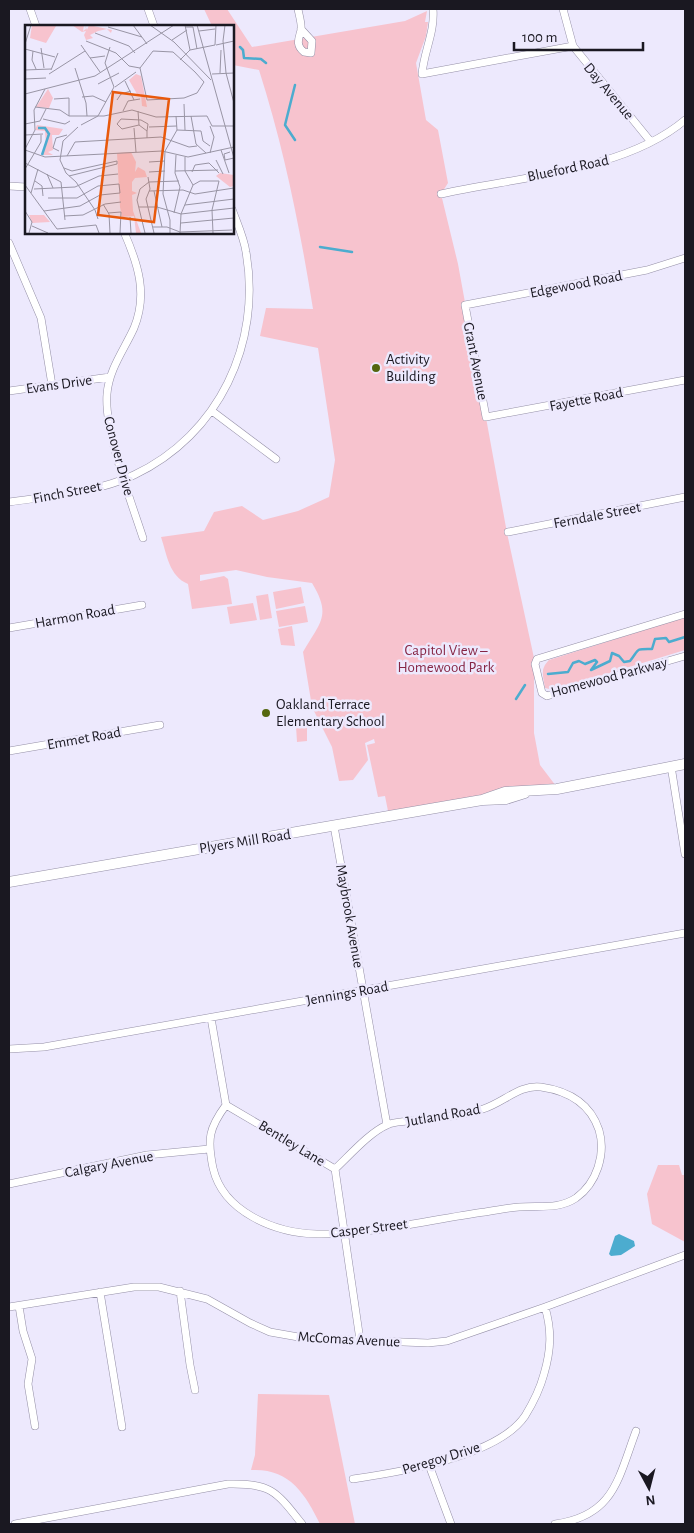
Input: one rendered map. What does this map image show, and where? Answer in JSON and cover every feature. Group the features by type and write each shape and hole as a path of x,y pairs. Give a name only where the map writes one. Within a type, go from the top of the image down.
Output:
{"street":[{"path":"30,9 36,25"},
{"path":"148,9 154,25"},
{"path":"298,9 301,29"},
{"path":"433,9 431,40 424,57 422,74 573,46"},
{"name":"Day Avenue","path":"563,9 573,46 651,142"},
{"name":"Blueford Road","path":"441,194 611,160 651,142 674,129 685,120"},
{"path":"9,186 25,187"},
{"name":"Finch Street","path":"9,502 85,490 124,479 151,466 169,454 212,411 227,387 242,350 249,314 250,290 246,251 234,215"},
{"name":"Conover Drive","path":"125,234 140,275 140,306 134,327 110,377 107,413 124,479 143,538"},
{"path":"9,243 41,318 52,385"},
{"name":"Edgewood Road","path":"465,305 642,271 671,264 685,258"},
{"name":"Grant Avenue","path":"465,305 486,417"},
{"name":"Evans Drive","path":"9,391 110,377"},
{"name":"Fayette Road","path":"486,417 685,380"},
{"path":"212,411 276,459"},
{"name":"Ferndale Street","path":"508,532 685,497"},
{"name":"Harmon Road","path":"9,628 142,604"},
{"name":"Homewood Parkway","path":"685,614 536,659 535,664 542,693 547,696 685,656"},
{"name":"Emmet Road","path":"9,752 160,725"},
{"name":"Plyers Mill Road","path":"9,882 482,800 501,800 527,792 685,764"},
{"path":"671,766 685,854"},
{"name":"Maybrook Avenue","path":"334,826 387,1125"},
{"name":"Jennings Road","path":"9,1049 44,1047 685,933"},
{"path":"211,1018 226,1105"},
{"name":"Jutland Road","path":"335,1169 387,1125 480,1110 500,1104 523,1089 539,1087 557,1090 574,1096 588,1109 603,1142 595,1178 585,1190"},
{"name":"Casper Street","path":"226,1105 213,1123 210,1149 214,1171 221,1187 229,1199 245,1212 266,1224 288,1230 315,1234 344,1233 516,1207 547,1208 568,1201 585,1190"},
{"name":"Bentley Lane","path":"226,1105 335,1169 360,1340"},
{"name":"Calgary Avenue","path":"9,1184 147,1155 210,1149"},
{"name":"McComas Avenue","path":"9,1307 134,1287 159,1287 207,1298 250,1324 270,1332 304,1338 428,1343 447,1341 545,1308 685,1254"},
{"path":"180,1291 190,1365 196,1390"},
{"path":"100,1292 122,1428"},
{"path":"19,1306 23,1331 32,1359 28,1384 35,1426"},
{"name":"Peregoy Drive","path":"353,1479 429,1465 479,1449 507,1434 524,1417 540,1388 550,1355 551,1329 545,1308"},
{"path":"555,1524 572,1522 592,1513 606,1501 616,1487 636,1431"},
{"path":"429,1465 444,1512 451,1524"},
{"path":"15,1524 228,1484 253,1483 268,1488 284,1502 302,1524"}],"green space":[{"name":"Capitol View – Homewood Park","path":"204,9 227,9 252,47 405,21 427,11 425,22 428,22 426,36 416,63 426,120 438,130 448,183 441,194 458,264 507,533 534,658 534,733 540,765 556,786 389,816 385,796 378,797 367,745 375,743 374,739 365,743 368,760 353,780 339,781 332,747 312,707 303,652 319,626 322,611 318,594 312,583 267,577 236,570 200,575 200,581 224,576 228,579 232,604 192,609 188,584 177,576 170,564 161,537 204,531 214,512 242,506 263,520 298,511 329,497 335,460 318,348 260,336 266,308 313,309 297,218 284,159 259,70 234,65 234,25 212,25"},
{"path":"301,587 304,603 276,609 273,592"},
{"path":"268,594 272,618 260,620 256,596"},
{"path":"253,603 257,620 230,624 227,607"},
{"path":"305,606 308,622 279,627 276,611"},
{"path":"685,617 685,650 554,690 545,688 543,669 549,660"},
{"path":"292,626 295,646 281,645 278,629"},
{"path":"307,725 307,741 297,742 296,726"},
{"path":"658,1165 679,1165 682,1175 685,1175 685,1242 652,1224 647,1194"},
{"path":"258,1394 329,1395 355,1524 320,1524 302,1493 286,1478 264,1470 251,1470 255,1455"}],"water":[{"path":"619,1234 634,1241 635,1246 621,1255 611,1256 609,1254 615,1236"}],"waterway":[{"path":"240,47 243,50 244,58 261,59 266,63"},
{"path":"295,85 285,125 295,140"},
{"path":"320,247 352,252"},
{"path":"548,674 568,672 573,663 579,661 585,664 595,660 597,662 591,670 610,661 612,653 619,656 624,662 630,661 638,650 652,649 655,639 666,638 669,642 685,637"},
{"path":"516,699 525,685"}],"place":[{"name":"Activity Building","path":"376,368"},
{"name":"Oakland Terrace Elementary School","path":"266,713"}]}
